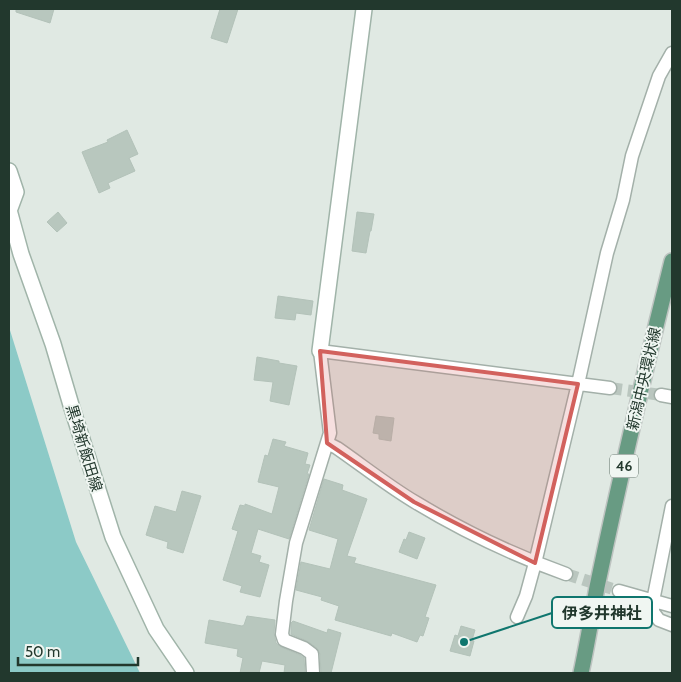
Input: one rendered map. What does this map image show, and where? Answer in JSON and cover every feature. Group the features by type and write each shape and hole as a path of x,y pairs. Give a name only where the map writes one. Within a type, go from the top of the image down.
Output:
{"main road":[{"path":"320,350 364,9"},
{"path":"9,171 16,192 9,211"},
{"name":"黒埼新飯田線","path":"9,211 21,254 53,344 113,537 156,629 186,673"},
{"name":"新潟中央環状線","path":"581,673 616,501 672,261"}],"street":[{"path":"518,617 535,563 607,253 623,200 632,156 659,76 672,52"},
{"path":"313,673 312,654 304,648 284,640 282,634 296,543 330,433 320,350 610,388"},
{"path":"327,443 414,502 474,535 535,563 566,574"},
{"path":"672,506 653,601 653,612 659,620 672,625"},
{"path":"619,591 672,606"}],"highlighted area":[{"path":"320,351 578,384 535,563 414,502 327,443"}],"water":[{"path":"9,327 76,542 140,673 9,673"}],"building":[{"path":"16,9 54,9 50,23 16,12"},
{"path":"220,9 238,9 227,43 211,38"},
{"path":"127,130 138,154 129,158 135,171 108,183 110,188 99,193 82,152 108,142 107,140"},
{"path":"58,212 67,223 57,232 47,222"},
{"path":"357,212 374,214 366,253 352,251"},
{"path":"278,296 313,301 311,315 296,313 295,320 275,318"},
{"path":"257,357 297,366 289,405 270,401 273,382 254,380"},
{"path":"376,416 394,418 391,441 379,439 379,434 373,433"},
{"path":"273,439 286,442 284,446 308,453 305,464 310,465 289,539 258,529 251,553 261,556 259,562 269,565 260,597 240,592 242,586 223,580 238,531 232,529 240,505 245,506 245,504 272,514 279,487 258,482 265,455 268,456"},
{"path":"324,479 343,485 342,490 367,499 347,556 356,558 354,563 436,585 425,617 429,618 423,636 420,635 417,642 392,633 391,636 335,620 339,606 321,600 322,597 296,590 301,562 330,569 338,539 309,530"},
{"path":"182,491 201,496 183,553 167,548 168,542 146,535 155,506 176,512"},
{"path":"409,532 425,538 417,559 399,552"},
{"path":"247,616 275,620 274,633 276,643 304,658 305,673 284,673 285,665 262,661 259,673 240,673 243,658 237,656 238,649 205,643 209,620 242,626"},
{"path":"293,621 327,633 328,629 341,633 331,673 321,673 320,654 317,648 291,634 291,623"},
{"path":"461,626 475,630 470,656 450,651 455,635 458,636"}],"tunnel":[{"path":"610,388 661,395"},
{"path":"566,574 619,591"}],"place":[{"name":"伊多井神社","path":"464,642"}]}
